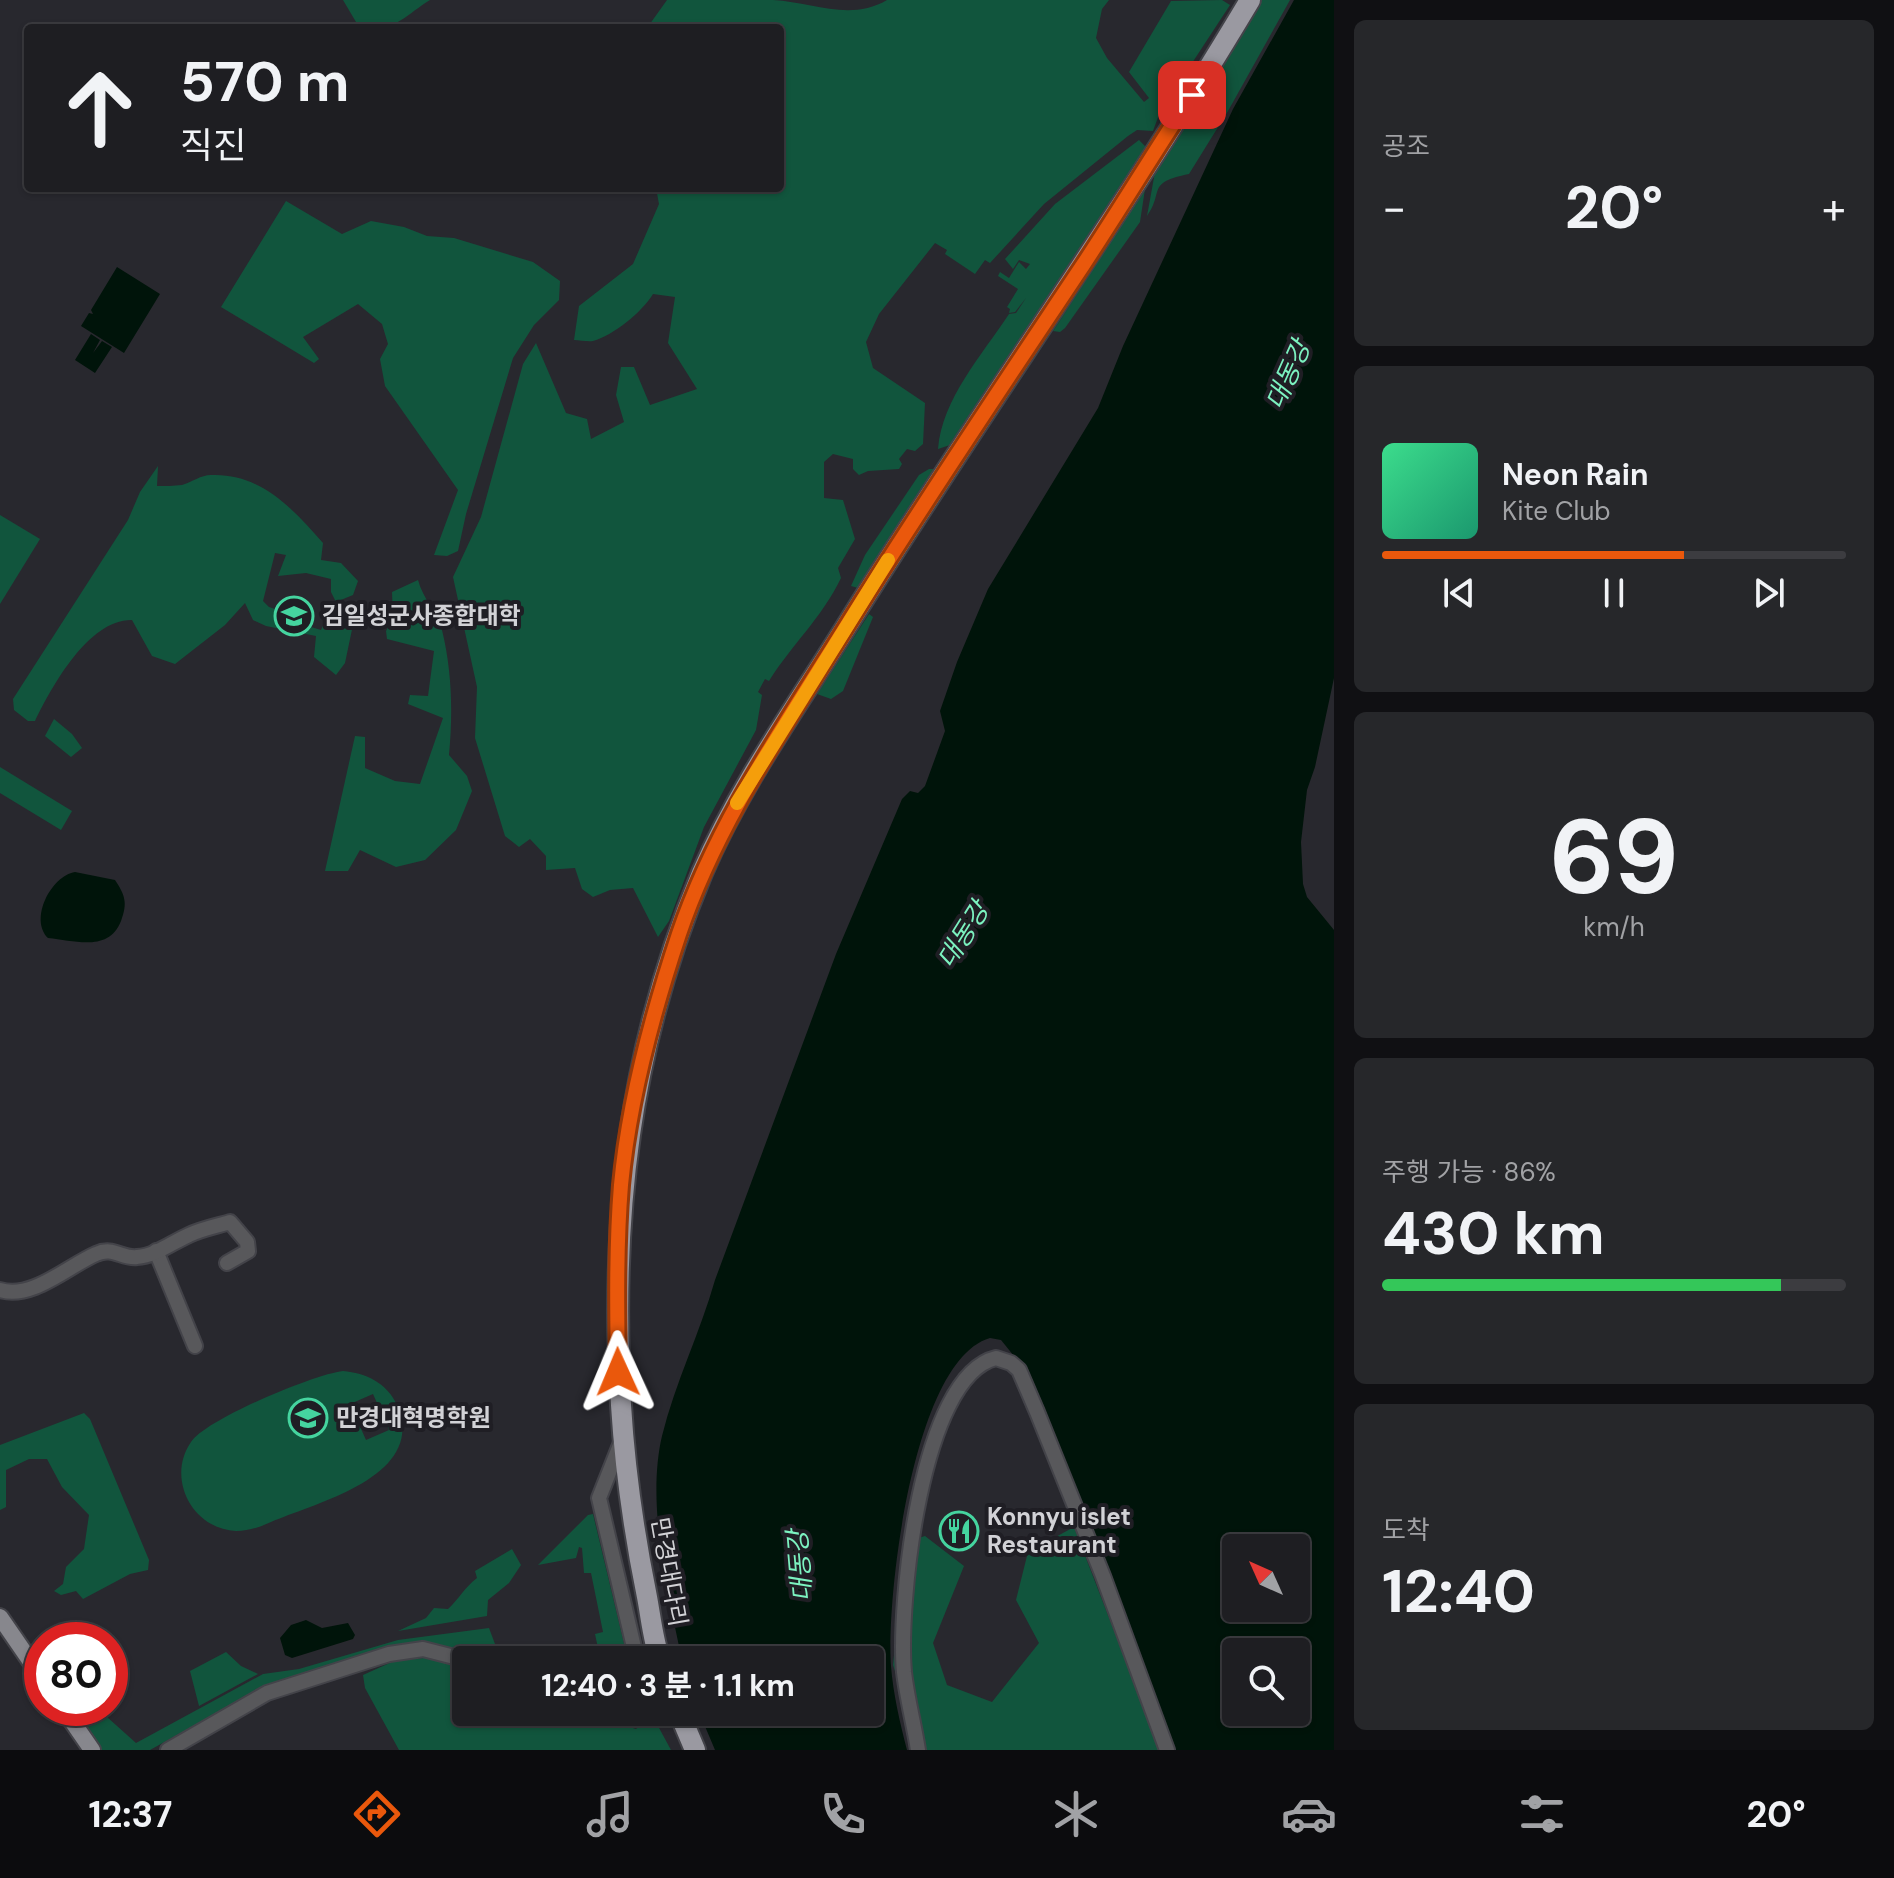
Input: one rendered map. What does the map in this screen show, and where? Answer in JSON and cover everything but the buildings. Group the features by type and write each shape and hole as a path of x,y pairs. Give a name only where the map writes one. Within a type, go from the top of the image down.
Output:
{"highway":[{"name":"만경대다리","path":"657,1646 637,1551 623,1440 617,1279 622,1183 638,1081 652,1022 680,931 703,872 751,778 923,503 1147,167 1250,0"},
{"path":"685,1726 695,1750"}],"main road":[{"path":"0,1617 24,1652"},
{"path":"75,1726 92,1750"}],"street":[{"path":"0,1290 11,1294 43,1283 100,1252 116,1250 134,1258 156,1251 191,1233 230,1222 247,1242 248,1251 227,1263"},
{"path":"156,1251 195,1346"},
{"path":"918,1750 904,1671 905,1615 922,1478 930,1449 954,1397 981,1364 996,1358 1011,1363 1019,1370 1103,1576 1167,1750"},
{"path":"623,1440 599,1498 634,1646"},
{"path":"168,1750 267,1693 389,1654 423,1649 452,1656"}],"green space":[{"path":"343,0 430,0 396,23 356,22"},
{"path":"667,0 773,0 859,10 887,0 1109,0 1102,9 1096,38 1107,58 1144,102 1149,98 1129,72 1171,1 1222,0 1230,5 1160,112 1153,131 1137,130 1128,136 1044,204 990,263 985,260 975,274 945,254 947,250 935,243 879,314 866,342 873,368 925,403 923,444 915,451 907,449 899,459 902,464 899,469 868,471 859,475 853,469 853,459 833,454 824,462 824,498 843,500 855,539 838,568 841,578 825,606 769,681 765,679 758,692 762,695 756,730 704,827 669,921 658,937 633,888 610,890 593,897 582,889 575,868 546,870 546,856 530,839 519,847 505,836 475,738 477,687 453,577 481,517 523,364 536,343 566,413 587,419 591,439 624,422 616,395 621,367 634,367 650,405 697,389 668,343 675,297 653,294 635,315 610,334 593,341 574,340 579,306 633,264 659,204 657,192 784,192 784,24 650,24"},
{"path":"1262,0 1290,0 1189,174 1161,185 1147,216 1155,172"},
{"path":"1139,140 1146,147 953,444 938,449 941,431 955,395 1009,314 1016,313 1026,298 1015,312 1009,313 1007,307 1018,289 998,276 1000,272 1009,278 1019,262 1026,269 1030,264 1019,260 1013,269 1005,259 1055,204"},
{"path":"1145,189 1140,222 1065,328 1060,332 1053,331"},
{"path":"286,201 342,234 371,221 404,227 427,236 454,238 533,262 560,281 559,300 534,325 513,358 466,514 458,551 447,556 434,555 458,490 385,386 380,359 388,344 382,324 358,304 303,337 319,359 314,363 221,307"},
{"path":"158,466 157,486 182,485 207,475 229,476 260,487 300,518 323,543 321,560 341,563 358,581 353,595 336,602 331,592 331,579 306,573 278,576 286,555 275,553 263,601 269,607 291,614 291,621 321,630 328,615 354,620 345,663 336,675 314,657 316,636 266,626 253,620 245,603 225,625 175,664 152,656 132,620 101,630 87,642 62,673 35,721 28,721 14,710 13,699 128,520 140,492"},
{"path":"935,469 862,583 858,588 851,586 865,555 919,475"},
{"path":"0,515 40,539 0,604"},
{"path":"418,580 440,624 448,661 451,692 449,755 467,776 472,791 456,830 425,860 396,867 360,850 348,871 325,871 355,736 365,737 365,768 395,781 420,784 443,718 408,704 410,695 428,696 434,651 387,639 386,631 393,618 392,592"},
{"path":"869,614 873,617 843,691 831,699 817,694"},
{"path":"54,719 72,734 82,748 71,757 45,736"},
{"path":"0,767 72,811 61,830 0,793"},
{"path":"343,1371 360,1374 382,1385 393,1397 402,1430 397,1450 383,1468 340,1495 263,1526 236,1531 207,1521 188,1499 183,1485 181,1471 191,1442 201,1432 238,1410","holes":["373,1394 389,1430 366,1440 350,1404"]},
{"path":"84,1413 90,1419 149,1560 148,1570 130,1574 83,1599 76,1591 61,1595 54,1591 63,1584 66,1567 84,1549 89,1515 62,1487 47,1459 29,1459 6,1470 6,1507 0,1510 0,1445"},
{"path":"593,1514 625,1646 598,1646 595,1634 603,1632 591,1573 584,1573 582,1548 579,1547 576,1558 538,1565 588,1515"},
{"path":"1074,1527 1160,1750 921,1750 893,1665 906,1542 925,1536 964,1566 933,1643 947,1685 992,1702 1039,1643 1016,1600 1028,1552"},
{"path":"512,1549 521,1565 509,1583 488,1600 487,1616 398,1631 426,1618 434,1608 448,1609 477,1578 475,1571"},
{"path":"489,1628 496,1646 452,1646 452,1652 424,1644 401,1644 268,1684 150,1750 100,1750 84,1726 117,1726 136,1743 263,1674 299,1669 398,1640"},
{"path":"226,1652 241,1666 258,1674 199,1706 190,1671"},
{"path":"443,1656 452,1659 452,1726 626,1726 636,1729 639,1726 658,1726 671,1750 399,1750 365,1688 363,1675 394,1661"}],"water":[{"name":"대동강","path":"1294,0 1334,0 1334,678 1307,790 1301,842 1303,884 1307,897 1334,930 1334,1750 1173,1750 1074,1487 1018,1361 1001,1340 990,1338 963,1356 941,1389 924,1433 910,1484 900,1538 891,1633 893,1687 907,1750 715,1750 705,1726 884,1726 884,1646 679,1646 665,1578 658,1519 656,1490 662,1436 715,1280 836,954 902,799 910,791 918,793 925,786 945,731 940,711 957,662 988,589 1098,408 1123,346 1233,109"},
{"path":"117,267 160,294 124,353 81,326 89,313 93,314 91,310"},
{"path":"91,334 100,340 93,353 102,341 112,347 95,373 75,360"},
{"path":"75,872 115,880 121,890 125,904 121,921 116,931 100,941 48,938 43,930 41,920 45,899 58,881"},
{"path":"306,1620 322,1628 348,1623 355,1635 353,1639 292,1658 285,1655 280,1638 291,1625"}],"slow traffic":[{"path":"737,803 888,560"}],"place":[{"name":"김일성군사종합대학","path":"294,616"},
{"name":"만경대혁명학원","path":"308,1418"},
{"name":"Konnyu islet Restaurant","path":"959,1531"}],"route":[{"path":"618,1372 619,1225 629,1129 652,1022 680,931 703,872 751,778 787,719 923,503 1192,95"}]}
